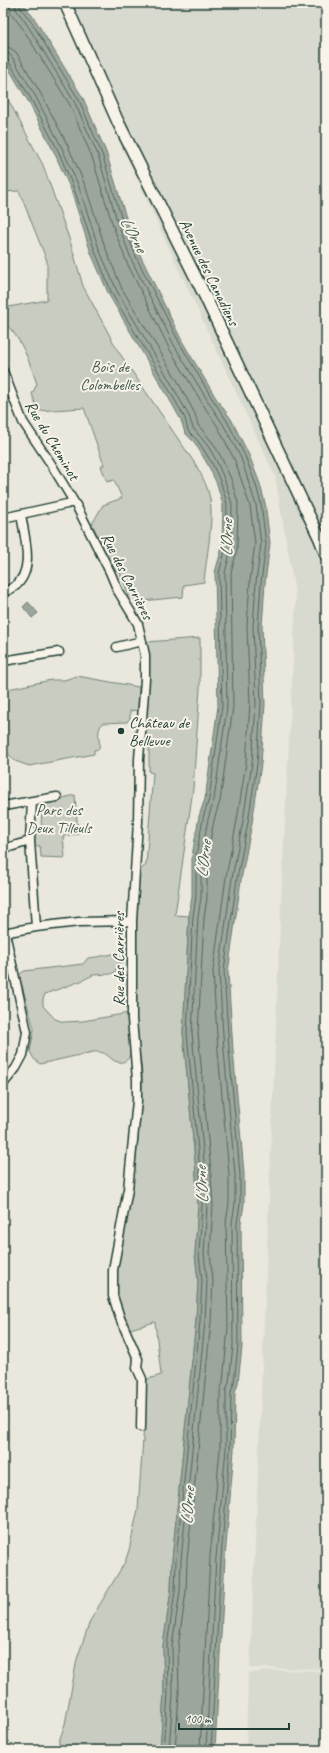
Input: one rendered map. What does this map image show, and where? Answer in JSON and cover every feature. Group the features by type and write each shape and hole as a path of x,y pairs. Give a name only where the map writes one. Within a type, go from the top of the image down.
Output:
{"street":[{"name":"Avenue des Canadiens","path":"65,3 118,122 204,294 320,539 326,555"},
{"name":"Rue du Cheminot","path":"3,371 23,422 73,501"},
{"path":"3,518 67,504 73,501"},
{"name":"Rue des Carrières","path":"73,501 110,572 118,591 138,624 145,655 132,921 132,1019 137,1080 137,1101 128,1188 113,1270 112,1287 120,1318 138,1359 137,1368 142,1379 141,1427"},
{"path":"3,592 16,585 25,571 27,562 21,514"},
{"path":"117,647 142,641"},
{"path":"3,661 59,652"},
{"path":"3,806 56,797"},
{"path":"32,801 30,841 36,927"},
{"path":"3,849 30,841"},
{"path":"3,1084 16,1068 23,1055 28,1032 4,933 36,927 79,922 132,921"}],"shaded area":[{"path":"69,3 326,3 326,1669 250,1668 280,922 296,599 275,476 115,132"},
{"path":"278,1670 326,1671 326,1750 246,1750 248,1673"}],"green space":[{"name":"Bois de Colombelles","path":"3,90 43,165 71,244 83,286 118,351 196,465 208,490 211,518 204,582 184,585 183,597 142,601 129,597 119,570 114,571 92,524 103,505 122,498 114,480 107,482 101,466 104,465 84,408 38,411 32,394 37,384 28,359 15,334 3,322 3,308 47,300 47,261 19,191 3,192"},
{"path":"200,638 200,688 193,789 175,915 189,916 183,1033 198,1205 195,1254 198,1280 196,1320 172,1560 171,1590 163,1646 164,1693 160,1750 56,1750 65,1724 77,1659 90,1621 125,1562 129,1550 138,1509 145,1411 145,1380 161,1375 155,1322 130,1329 120,1305 116,1286 117,1263 126,1222 135,1166 142,1085 142,1070 136,1025 136,928 140,870 146,865 153,773 149,772 149,747 143,747 149,663 146,642"},
{"path":"77,676 139,687 138,710 130,711 130,718 127,722 103,723 99,729 99,749 94,750 94,754 29,766 15,761 3,748 3,690 51,680 64,680"},
{"name":"Parc des Deux Tilleuls","path":"75,795 78,834 63,836 65,858 41,857 40,846 34,846 34,835 41,831 42,803"},
{"path":"123,952 129,954 129,961 118,963 115,972 111,974 93,975 45,994 43,1006 55,1019 64,1022 83,1021 129,1013 132,1043 129,1057 125,1061 118,1062 106,1054 93,1052 40,1064 34,1059 30,1052 34,1029 19,975 24,971 83,964 88,958"}],"water":[{"name":"L'Orne","path":"3,3 23,3 36,21 83,98 106,152 127,221 141,257 182,341 216,398 231,419 249,455 260,484 265,503 270,543 262,627 265,704 261,764 241,880 228,972 233,1050 244,1173 244,1204 241,1223 242,1347 238,1383 235,1392 234,1450 225,1558 215,1750 160,1750 164,1693 163,1646 171,1590 172,1560 196,1320 198,1280 195,1254 198,1205 183,1033 189,916 192,896 192,856 199,816 205,799 218,706 215,572 222,548 223,505 217,484 208,465 195,443 185,433 181,420 109,295 91,253 71,190 54,152 28,101 3,59"},
{"path":"28,602 38,613 32,618 23,607"}],"place":[{"name":"Château de Bellevue","path":"121,731"}]}
